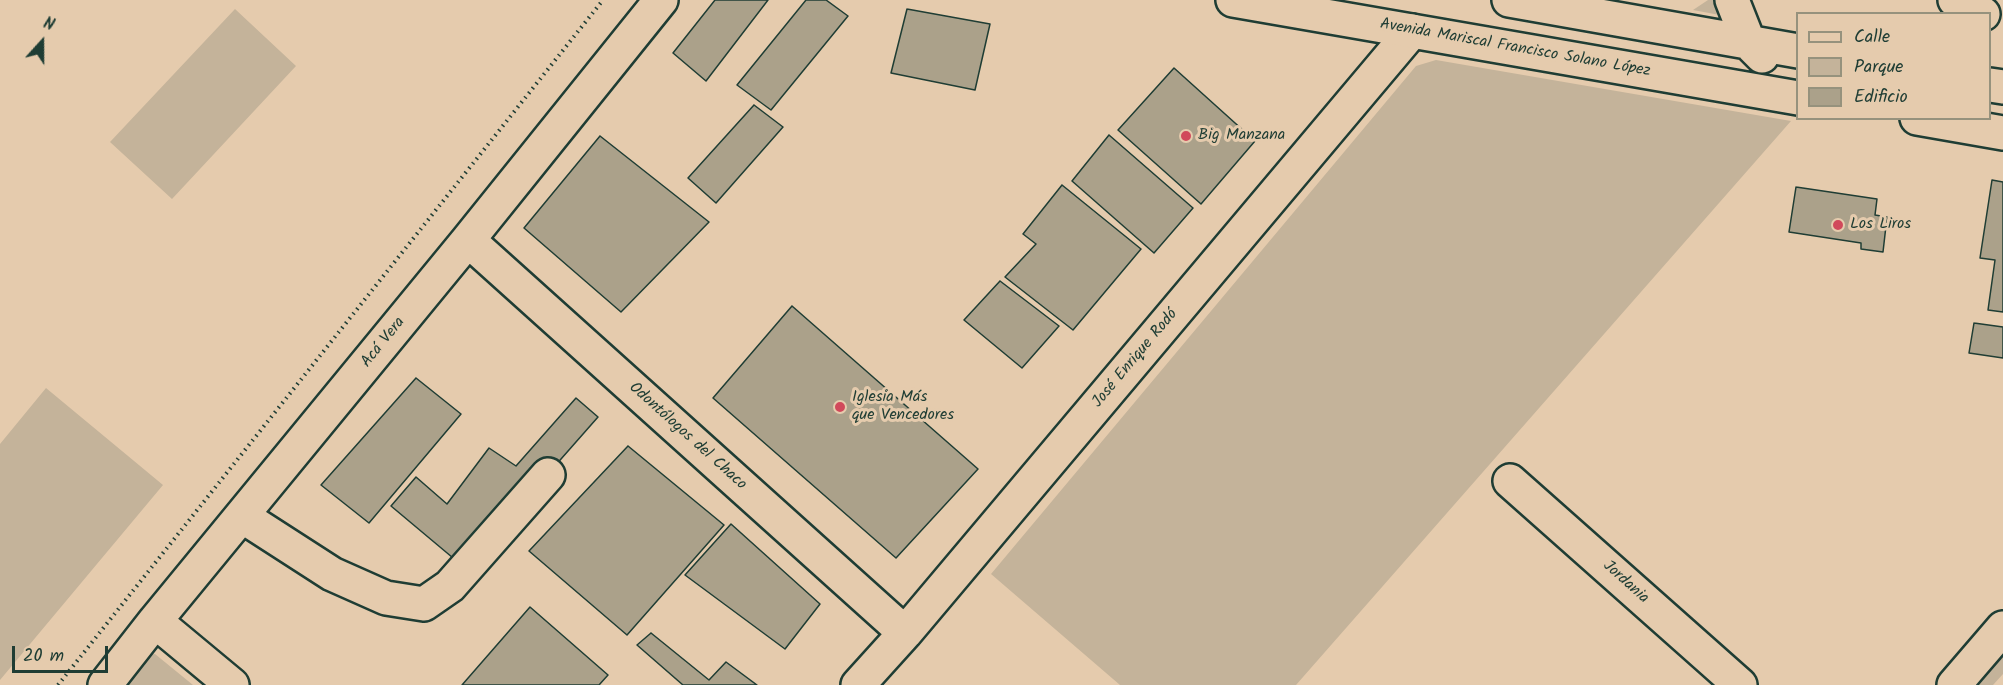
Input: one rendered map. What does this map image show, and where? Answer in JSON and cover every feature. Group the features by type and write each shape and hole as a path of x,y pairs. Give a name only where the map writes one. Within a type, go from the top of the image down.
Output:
{"main road":[{"name":"Acá Vera","path":"105,685 661,0"},
{"name":"Avenida Mariscal Francisco Solano López","path":"1233,0 1796,97"},
{"path":"1513,1 1594,4 1609,0"},
{"path":"1732,0 1749,43 1796,96"},
{"path":"1955,0 1979,12"},
{"path":"1513,1 1796,51"},
{"name":"José Enrique Rodó","path":"858,685 905,633 1412,31"},
{"path":"1928,120 2003,133"},
{"name":"Odontólogos del Chaco","path":"468,240 905,633"},
{"path":"242,516 332,574 386,598 424,604 450,586 548,475"},
{"name":"Jordania","path":"1510,481 1740,685"},
{"path":"155,621 232,685"},
{"path":"1954,685 2003,628"}],"path":[{"path":"58,685 603,0"}],"green space":[{"path":"1708,0 1751,0 1757,22 1693,10"},
{"path":"235,9 296,66 172,199 110,142"},
{"path":"1436,60 1791,121 1296,685 1120,685 991,574 1416,66"},
{"path":"46,388 163,485 0,680 0,444"},
{"path":"155,654 193,685 123,685 147,655"},
{"path":"2003,657 2003,674 1993,685 1979,685"}],"building":[{"path":"715,0 768,0 706,81 673,53"},
{"path":"806,0 826,0 848,16 771,110 737,85"},
{"path":"907,9 990,24 975,90 891,73"},
{"name":"Big Manzana","path":"1174,68 1255,141 1201,204 1118,130"},
{"path":"754,105 783,127 716,203 688,178"},
{"path":"1109,135 1193,208 1154,253 1072,181"},
{"path":"600,136 709,222 621,312 524,228"},
{"path":"1992,180 2003,182 2003,312 1988,310 1995,260 1980,258"},
{"path":"1062,185 1141,249 1073,330 1005,277 1036,244 1023,234"},
{"name":"Los Liros","path":"1796,187 1877,199 1875,215 1887,217 1883,252 1861,249 1861,243 1789,232"},
{"path":"1000,281 1059,326 1022,368 964,320"},
{"path":"792,306 978,469 896,558 713,398"},
{"path":"1974,323 2003,327 2003,358 1969,353"},
{"path":"416,378 461,414 369,523 321,485"},
{"path":"576,398 598,417 465,568 391,506 416,477 447,504 489,448 516,466"},
{"path":"628,446 724,525 627,635 529,551"},
{"path":"731,524 820,604 785,649 685,575"},
{"path":"530,607 608,675 599,685 462,685"},
{"path":"651,633 709,680 726,662 757,685 683,685 637,645"}],"place":[{"name":"Big Manzana","path":"1186,136"},
{"name":"Los Liros","path":"1838,225"},
{"name":"Iglesia Más que Vencedores","path":"840,407"}]}
